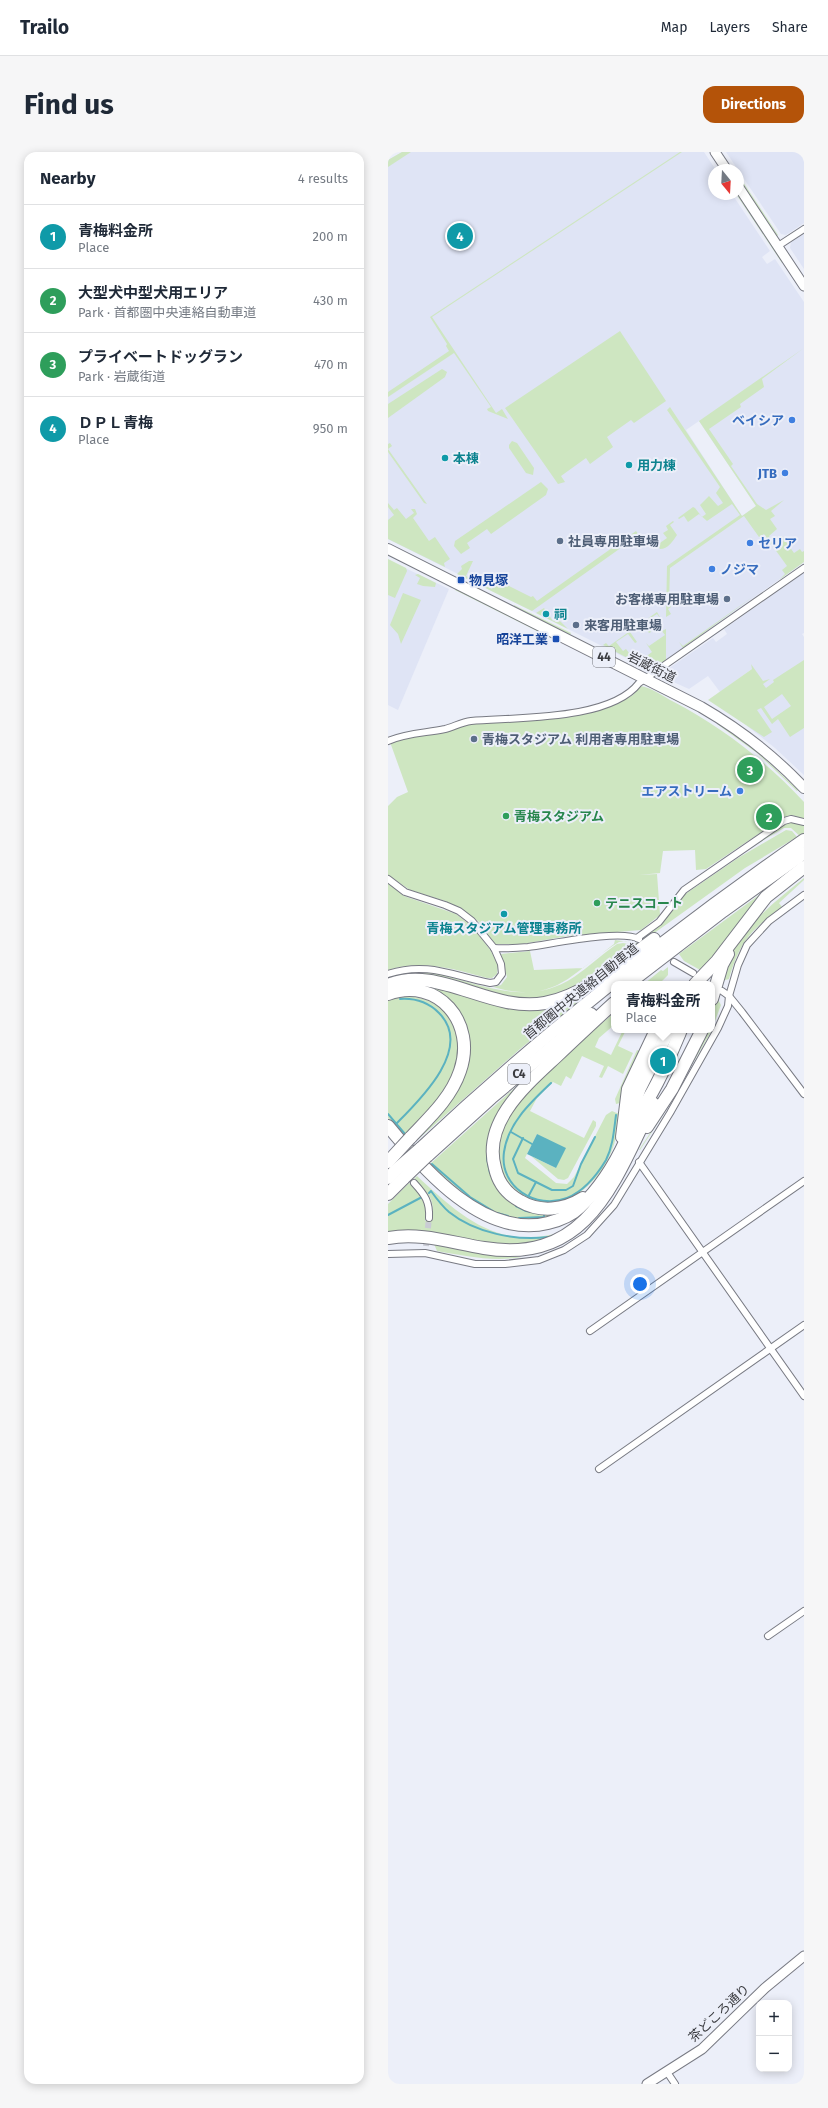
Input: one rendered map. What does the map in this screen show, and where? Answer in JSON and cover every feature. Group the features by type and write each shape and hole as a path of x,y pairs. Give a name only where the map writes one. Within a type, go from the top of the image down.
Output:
{"highway":[{"name":"首都圏中央連絡自動車道","path":"632,981 801,845"},
{"name":"首都圏中央連絡自動車道","path":"614,981 670,937 801,845"},
{"path":"388,985 409,980 429,981 487,998 518,1005 544,1003 564,998 597,980 749,871 801,845"},
{"path":"698,981 717,961 766,897 804,866"},
{"path":"716,988 727,954 747,926 765,907 804,874"},
{"path":"639,981 692,934"},
{"name":"首都圏中央連絡自動車道","path":"424,1152 508,1069 611,983"},
{"path":"388,994 408,990 434,996 445,1003 454,1013 461,1025 464,1038 463,1061 455,1083 437,1109 410,1138 398,1174"},
{"name":"首都圏中央連絡自動車道","path":"388,1194 398,1174 611,997"},
{"path":"592,1193 563,1207 546,1209 528,1205 513,1197 502,1185 494,1168 492,1149 499,1124 519,1093 552,1060 611,1006"},
{"path":"624,1148 630,1082 654,1033"},
{"path":"626,1120 636,1085 662,1033"},
{"path":"626,1120 668,1033"},
{"path":"626,1120 637,1109 675,1033"},
{"path":"388,1238 409,1236 430,1237 502,1250 536,1247 556,1240 576,1229 593,1214 607,1194 633,1120 648,1098 680,1033"},
{"path":"388,1126 427,1169 457,1196 480,1212 500,1221 522,1226 553,1222 572,1214 592,1193 610,1170 624,1148 687,1033"},
{"path":"639,1139 692,1033"},
{"path":"624,1148 639,1139 672,1089 700,1033"},
{"path":"388,1137 422,1173 458,1205 481,1220 503,1229 529,1232 557,1228 581,1217 607,1194"}],"main road":[{"name":"岩蔵街道","path":"388,549 697,704 736,728 778,763 804,788"}],"street":[{"path":"715,152 723,164"},
{"path":"744,195 804,286"},
{"path":"778,246 804,229"},
{"path":"388,741 409,734 445,729 468,721 555,716 576,712 625,697 646,678 804,568"},
{"path":"494,948 522,948 614,937 639,939 659,922 680,893 726,860 784,821 791,819 804,822"},
{"path":"388,879 405,892 445,905 465,916 478,927 494,948 501,964 502,974 500,978 493,982 428,968 404,969 388,974"},
{"path":"388,1254 425,1253 475,1264 498,1265 539,1260 564,1250 587,1235 607,1215 670,1113 718,1028 728,1006 729,996 738,965 751,939 776,915 804,895"},
{"path":"674,962 698,981"},
{"path":"716,988 729,996 781,1060 804,1094"},
{"path":"639,1162 704,1252 804,1396"},
{"path":"398,1174 427,1198 430,1207 429,1218"},
{"path":"590,1331 804,1181"},
{"path":"425,1253 426,1246"},
{"path":"599,1469 804,1325"},
{"path":"768,1636 804,1611"},
{"name":"茶どころ通り","path":"647,2084 667,2072 712,2040 765,1988 804,1956"},
{"path":"667,2072 675,2084"}],"shaded area":[{"path":"402,152 704,152 712,164 708,164 708,200 736,200 770,251 762,257 767,264 775,259 804,302 804,562 653,669 648,669 388,539 388,160","holes":["699,421 756,506 742,516 686,430"]},
{"path":"726,152 804,152 804,223 786,235 781,234 744,179 744,164 734,164"},
{"path":"804,234 804,269 790,248 791,242"},
{"path":"405,568 449,589 398,710 388,705 388,591"},
{"path":"804,573 804,633 802,634 804,637 804,775 775,748 747,726 752,669 720,692 708,676 689,689 669,680 665,671 713,638 716,642 727,634 724,629"}],"green space":[{"path":"402,152 411,152 388,167 388,160"},
{"path":"682,152 432,317 496,413 502,409 508,419 488,411 487,409 491,407 454,353 388,397 388,392 449,351 446,346 447,344 430,317"},
{"path":"744,184 778,235 777,236 744,186"},
{"path":"740,200 783,263 782,263"},
{"path":"620,331 666,401 634,423 631,420 607,437 613,447 590,464 586,458 561,476 565,482 558,484 505,408"},
{"path":"804,348 762,379 764,387 740,404 741,407 709,429 733,464 731,466 757,504 766,510 784,500 771,511 775,516 770,519 777,529 769,536 773,542 782,536 794,553 800,549 802,552 804,551 804,562 779,580 785,574 782,570 787,566 764,534 759,537 744,516 670,568 669,603 671,607 668,609 671,614 666,617 667,566 740,515 732,504 707,521 702,517 706,514 700,505 709,496 718,506 723,503 716,493 720,487 667,410 670,407 742,516 756,506 699,421"},
{"path":"442,369 447,372 445,377 388,418 388,404"},
{"path":"512,441 517,443 534,468 533,475 526,473 509,448"},
{"path":"390,443 392,446 388,449 388,444"},
{"path":"388,449 427,504 424,503 388,452"},
{"path":"541,482 548,489 546,495 491,534 487,529 467,543 470,548 461,554 454,546 455,541"},
{"path":"388,503 394,510 397,508 406,519 414,513 411,509 415,509 417,514 413,518 429,541 435,537 450,559 444,563 445,567 388,539 388,520 394,515 388,507"},
{"path":"693,507 701,516 699,514 688,522 684,516 679,519 678,518"},
{"path":"673,521 674,522 670,525 677,535 668,546 660,549 657,545 667,538 663,533 668,530 666,526"},
{"path":"636,531 639,535 532,611 457,574 462,569 461,566 469,561 473,561 466,576 492,589 498,577 503,583 531,597 533,596 537,601"},
{"path":"388,559 406,568 407,571 395,598 388,595"},
{"path":"418,574 436,583 435,587 417,584 420,578 415,575"},
{"path":"456,589 552,637 551,638 455,590"},
{"path":"403,593 421,600 401,644 398,634 390,625"},
{"path":"754,596 683,648 679,642 683,646"},
{"path":"514,606 571,633 570,635"},
{"path":"544,608 553,621 557,618 568,629 536,613"},
{"path":"657,612 661,619 657,622 660,618 657,614 644,622 651,632 649,633 642,624 630,632 637,642 635,643 628,634 616,642 623,651 626,649 633,658 635,656 633,652 640,661 652,652 646,643 649,646 665,635 662,631 666,629 666,660 653,669 648,669 603,645 606,643 609,646"},
{"path":"804,660 804,728 790,737 778,719 772,724 761,708 757,710 772,732 764,737 708,700 752,669 751,664 763,681 770,679 763,684 766,688 774,682 773,680","holes":["782,694 791,706 772,719 764,707"]},
{"path":"640,686 657,692 692,712 743,746 775,773 804,802 804,819 792,815 784,817 706,869 696,870 695,850 663,851 660,873 639,875 657,874 660,915 641,930 568,936 522,944 495,944 479,922 463,910 445,901 410,890 388,875 388,806 397,797 408,792 390,742 469,724 570,716 618,703 633,695"},
{"path":"718,723 752,747 798,790 797,791 757,753 717,724"},
{"path":"792,822 804,825 804,840 791,828 784,828 737,856 682,896 714,871 786,824"},
{"path":"786,830 792,831 797,837 745,868 593,977 562,992 527,999 388,980 388,977 416,972 445,974 445,976 510,992 515,992 493,987 501,985 507,977 501,954 530,951 534,970 583,968 563,982 550,988 558,986 580,973 617,944 623,943 633,945 635,944 627,942 637,943 662,924 681,897 738,858"},
{"path":"790,872 702,971 684,961 679,954"},
{"path":"804,878 804,880 779,903 782,907 762,923 748,937 742,946 729,979 722,981 731,954 746,932 764,912"},
{"path":"388,883 404,896 456,914 473,927 491,951 498,965 497,974 492,978 487,978 463,971 426,965 414,965 388,970"},
{"path":"615,940 624,941 619,942 599,956 614,944"},
{"path":"668,967 668,975 662,981 648,981 661,970 663,971"},
{"path":"609,977 520,1049 414,1143 412,1141 440,1111 467,1034 419,984 518,1008"},
{"path":"404,996 427,1000 442,1010 454,1023 458,1042 454,1070 448,1082 441,1094 404,1137 388,1118 388,1000"},
{"path":"717,998 721,1005 715,1021 715,1005"},
{"path":"611,1016 611,1028 599,1038 595,1047 611,1055 622,1033 624,1033 618,1046 633,1053 623,1074 608,1066 602,1078 599,1077 604,1066 582,1056 571,1079 566,1076 561,1086 553,1082 537,1098 530,1111 584,1138 593,1120 596,1122 596,1126 568,1178 564,1180 558,1179 531,1156 556,1168 537,1134 525,1158 556,1183 567,1184 574,1177 606,1115 612,1111 619,1114 617,1132 612,1150 606,1163 588,1186 577,1194 564,1200 551,1203 537,1202 514,1190 508,1182 500,1163 499,1142 506,1122 527,1092 570,1050"},
{"path":"704,1033 710,1033 663,1115 639,1150 665,1110 690,1061 692,1062 702,1044 699,1042"},
{"path":"637,1050 642,1052 620,1103 616,1104 615,1099"},
{"path":"539,1066 493,1129 503,1192 562,1211 553,1216 542,1218 526,1219 510,1217 495,1213 467,1196 430,1164"},
{"path":"417,1176 448,1204 480,1226 498,1233 516,1237 536,1237 558,1233 557,1236 520,1246 388,1235 388,1204 409,1183 418,1192 425,1204 425,1221 432,1221 432,1202 428,1193 414,1179"},
{"path":"434,1244 486,1254 522,1257 490,1259 469,1256 437,1251"}],"water":[{"path":"537,1134 566,1148 556,1168 527,1154"}],"waterway":[{"path":"396,1124 418,1101 440,1073 447,1057 450,1042 448,1027 435,1009 416,1000 400,999"},
{"path":"514,1091 523,1081"},
{"path":"551,1083 528,1106 515,1122 506,1141 504,1152 504,1165 507,1176 522,1193 532,1198 543,1201 555,1201 567,1198 590,1182 608,1155 613,1138 616,1115"},
{"path":"388,1114 405,1134"},
{"path":"511,1132 532,1144"},
{"path":"523,1138 513,1159 518,1173 552,1190 566,1190 573,1186 581,1164 595,1137"},
{"path":"488,1140 487,1158 490,1173"},
{"path":"432,1164 470,1197 493,1211"},
{"path":"528,1197 536,1182"},
{"path":"429,1193 431,1191 446,1210 459,1219 483,1230 496,1234 523,1238 548,1237"},
{"path":"388,1215 422,1197"},
{"path":"516,1206 526,1211 543,1214"},
{"path":"497,1213 508,1216"},
{"path":"519,1218 544,1217 544,1215"}],"tunnel":[{"path":"426,1246 429,1218"}],"place":[{"name":"ＤＰＬ青梅","path":"460,236"},
{"name":"ベイシア","path":"792,420"},
{"name":"本棟","path":"445,458"},
{"name":"用力棟","path":"629,465"},
{"name":"JTB","path":"785,473"},
{"name":"社員専用駐車場","path":"560,541"},
{"name":"セリア","path":"750,543"},
{"name":"ノジマ","path":"712,569"},
{"name":"物見塚","path":"461,580"},
{"name":"お客様専用駐車場","path":"727,599"},
{"name":"祠","path":"546,614"},
{"name":"来客用駐車場","path":"576,625"},
{"name":"昭洋工業","path":"556,639"},
{"name":"青梅スタジアム 利用者専用駐車場","path":"474,739"},
{"name":"プライベートドッグラン","path":"750,770"},
{"name":"エアストリーム","path":"740,791"},
{"name":"青梅スタジアム","path":"506,816"},
{"name":"大型犬中型犬用エリア","path":"769,817"},
{"name":"テニスコート","path":"597,903"},
{"name":"青梅スタジアム管理事務所","path":"504,914"},
{"name":"青梅料金所","path":"663,1061"}]}
